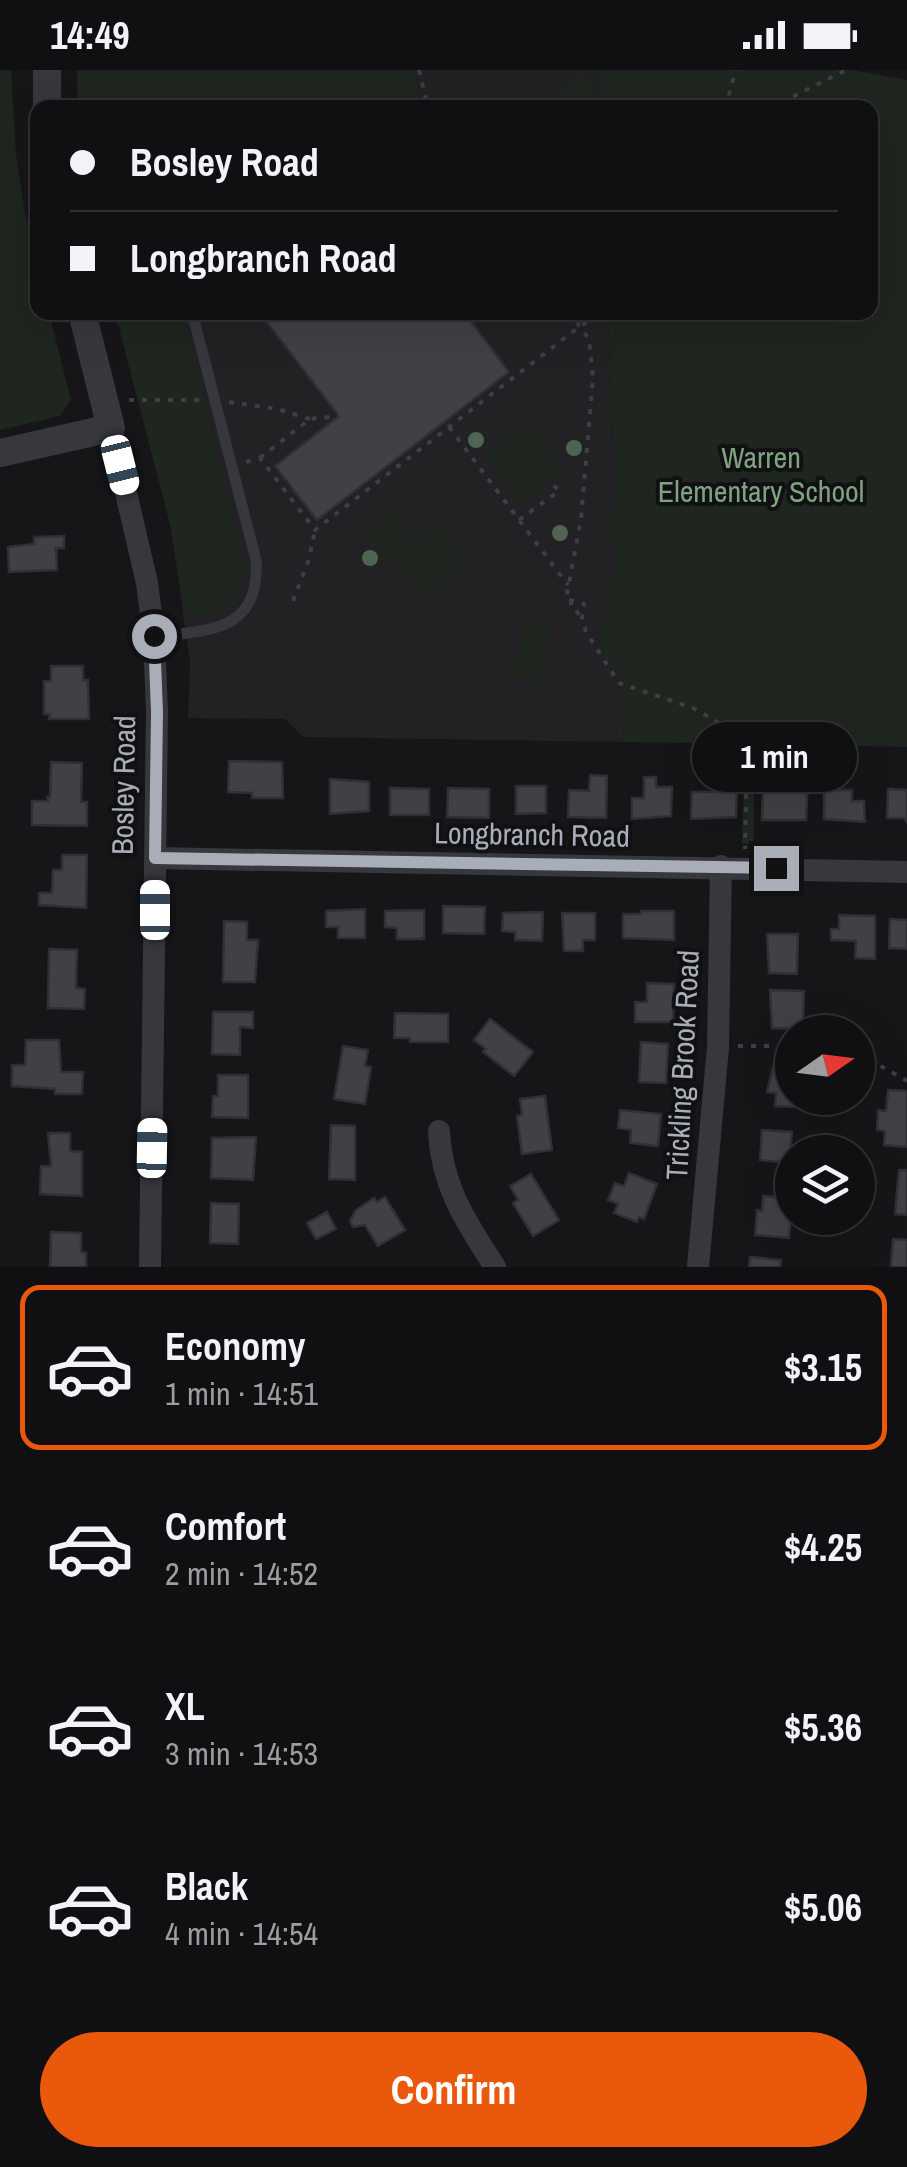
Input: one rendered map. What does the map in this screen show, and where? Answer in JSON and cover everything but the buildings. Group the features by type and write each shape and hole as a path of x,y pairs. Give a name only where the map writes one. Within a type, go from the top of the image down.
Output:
{"street":[{"path":"46,70 47,100"},
{"name":"Bosley Road","path":"84,320 138,538 154,636 157,712 150,1267"},
{"path":"0,453 110,428"},
{"name":"Longbranch Road","path":"155,858 907,872"},
{"name":"Trickling Brook Road","path":"698,1267 718,1047 721,866"},
{"path":"439,1130 445,1180 455,1204 494,1267"}],"lane":[{"path":"154,636 230,623 251,602 257,585 256,560 194,320"}],"path":[{"path":"420,70 426,100"},
{"path":"727,100 736,70"},
{"path":"786,100 846,70"},
{"path":"575,320 589,339 594,377 581,519 566,599 584,604 586,632 619,682 693,708 744,738 748,750 745,849"},
{"path":"293,601 316,530 590,320"},
{"path":"232,466 260,458 310,419 339,416"},
{"path":"449,427 568,585"},
{"path":"260,458 316,530"},
{"path":"519,520 559,491 551,482"},
{"path":"571,600 578,616 583,615"},
{"path":"738,1046 775,1046"},
{"path":"875,1063 907,1081"}],"shaded area":[{"path":"77,70 599,70 600,100 78,100"},
{"name":"Warren Elementary School","path":"117,320 608,320 624,742 303,737 285,719 188,718 190,661 171,528"}],"green space":[{"path":"0,70 11,70 16,154 30,235 30,320 51,320 71,400 60,416 0,430"},
{"path":"77,70 414,70 421,100 78,100"},
{"name":"Warren Elementary School","path":"599,70 852,70 907,80 907,747 754,744 754,844 742,844 745,744 624,742 621,664 610,661 599,641 617,558 616,547 602,542 615,500 608,320 878,320 878,100 548,100 580,74 599,96"},
{"path":"118,320 179,320 187,333 244,568 239,590 217,612 185,613 171,528"},
{"path":"529,424 564,472 520,505 485,456"},
{"path":"392,511 415,541 437,525 466,564 423,597 396,561 386,568 361,534"},
{"path":"525,622 551,629 538,682 511,675"}],"route":[{"path":"154,636 155,858 776,868"}]}
